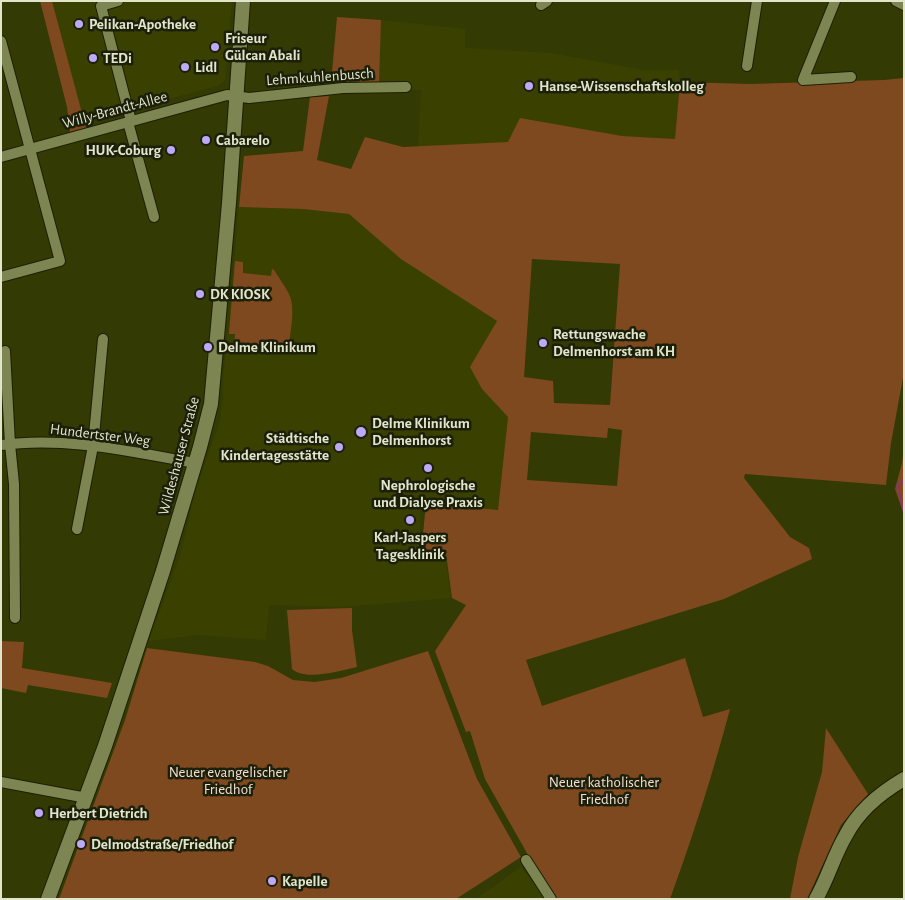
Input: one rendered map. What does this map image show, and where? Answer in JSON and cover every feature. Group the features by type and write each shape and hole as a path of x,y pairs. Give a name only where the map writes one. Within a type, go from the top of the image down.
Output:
{"main road":[{"name":"Wildeshauser Straße","path":"48,899 87,798 172,545 196,463 210,404 243,1"},
{"path":"816,899 824,886 845,835 856,819 884,791 904,779"}],"street":[{"path":"118,1 101,6 154,217"},
{"path":"747,66 757,1"},
{"path":"835,1 804,80 851,77"},
{"path":"896,1 904,5"},
{"path":"1,42 4,65 30,149 60,261 1,277"},
{"name":"Lehmkuhlenbusch","path":"236,96 249,98 343,88 406,87"},
{"name":"Willy-Brandt-Allee","path":"1,156 227,95 236,96"},
{"path":"77,529 93,446 103,339"},
{"path":"5,351 6,444 14,484 15,618"},
{"name":"Hundertster Weg","path":"6,444 71,443 196,463"},
{"path":"1,782 87,798"},
{"path":"526,860 552,899"}],"shaded area":[{"path":"52,1 232,1 225,80 217,86 84,122"},
{"name":"Hanse-Wissenschaftskolleg","path":"381,20 465,29 465,48 551,53 644,70 679,70 680,82 675,139 622,136 418,147 421,90 377,90"},
{"name":"Delme Klinikum Delmenhorst","path":"239,207 303,209 349,214 402,259 497,321 482,389 508,417 498,510 421,503 419,555 445,554 451,598 341,607 269,605 266,640 199,635 149,641 180,556 196,490 220,421"},
{"path":"521,867 546,899 476,899"}],"green space":[{"path":"40,1 52,1 86,128 70,132 67,107"},
{"path":"337,17 381,20 379,82 331,83"},
{"name":"Neuer katholischer Friedhof","path":"904,78 904,372 891,443 886,485 745,474 744,478 790,537 809,548 812,559 724,599 526,660 542,706 685,658 703,717 730,709 687,852 670,899 553,899 485,779 470,731 466,732 435,651 466,605 452,598 446,554 421,555 426,503 498,510 508,417 482,389 470,367 497,321 401,259 349,214 303,209 239,207 244,156 303,151 310,97 329,96 317,160 351,169 365,137 403,147 508,142 520,118 622,136 675,139 680,82 750,84","holes":["532,259 620,264 610,405 554,403 553,381 524,377","608,428 622,430 617,486 527,480 531,432 607,438"]},
{"path":"235,261 243,262 243,273 271,276 272,269 284,285 292,306 289,347 247,343 246,353 234,351 235,334 229,334"},
{"path":"904,448 904,515 895,489"},
{"path":"352,608 352,630 357,667 333,673 314,675 298,673 292,669 287,610"},
{"path":"1,641 24,642 22,668 112,683 107,698 28,685 26,693 1,688"},
{"name":"Neuer evangelischer Friedhof","path":"147,648 255,662 268,666 293,680 315,682 341,678 428,651 477,779 521,857 456,899 59,899 125,720"},
{"path":"826,728 868,794 841,825 807,899 790,899 798,857 822,772"}],"waterway":[{"path":"904,480 897,485 904,511"}],"place":[{"name":"Pelikan-Apotheke","path":"79,24"},
{"name":"Friseur Gülcan Abali","path":"215,47"},
{"name":"TEDi","path":"93,58"},
{"name":"Lidl","path":"185,67"},
{"name":"Hanse-Wissenschaftskolleg","path":"529,86"},
{"name":"Cabarelo","path":"206,140"},
{"name":"HUK-Coburg","path":"171,150"},
{"name":"DK KIOSK","path":"200,294"},
{"name":"Rettungswache Delmenhorst am KH","path":"543,343"},
{"name":"Delme Klinikum","path":"208,347"},
{"name":"Delme Klinikum Delmenhorst","path":"361,432"},
{"name":"Städtische Kindertagesstätte","path":"339,447"},
{"name":"Nephrologische und Dialyse Praxis","path":"428,468"},
{"name":"Karl-Jaspers Tagesklinik","path":"410,520"},
{"name":"Herbert Dietrich","path":"39,813"},
{"name":"Delmodstraße/Friedhof","path":"81,844"},
{"name":"Kapelle","path":"272,881"}]}
